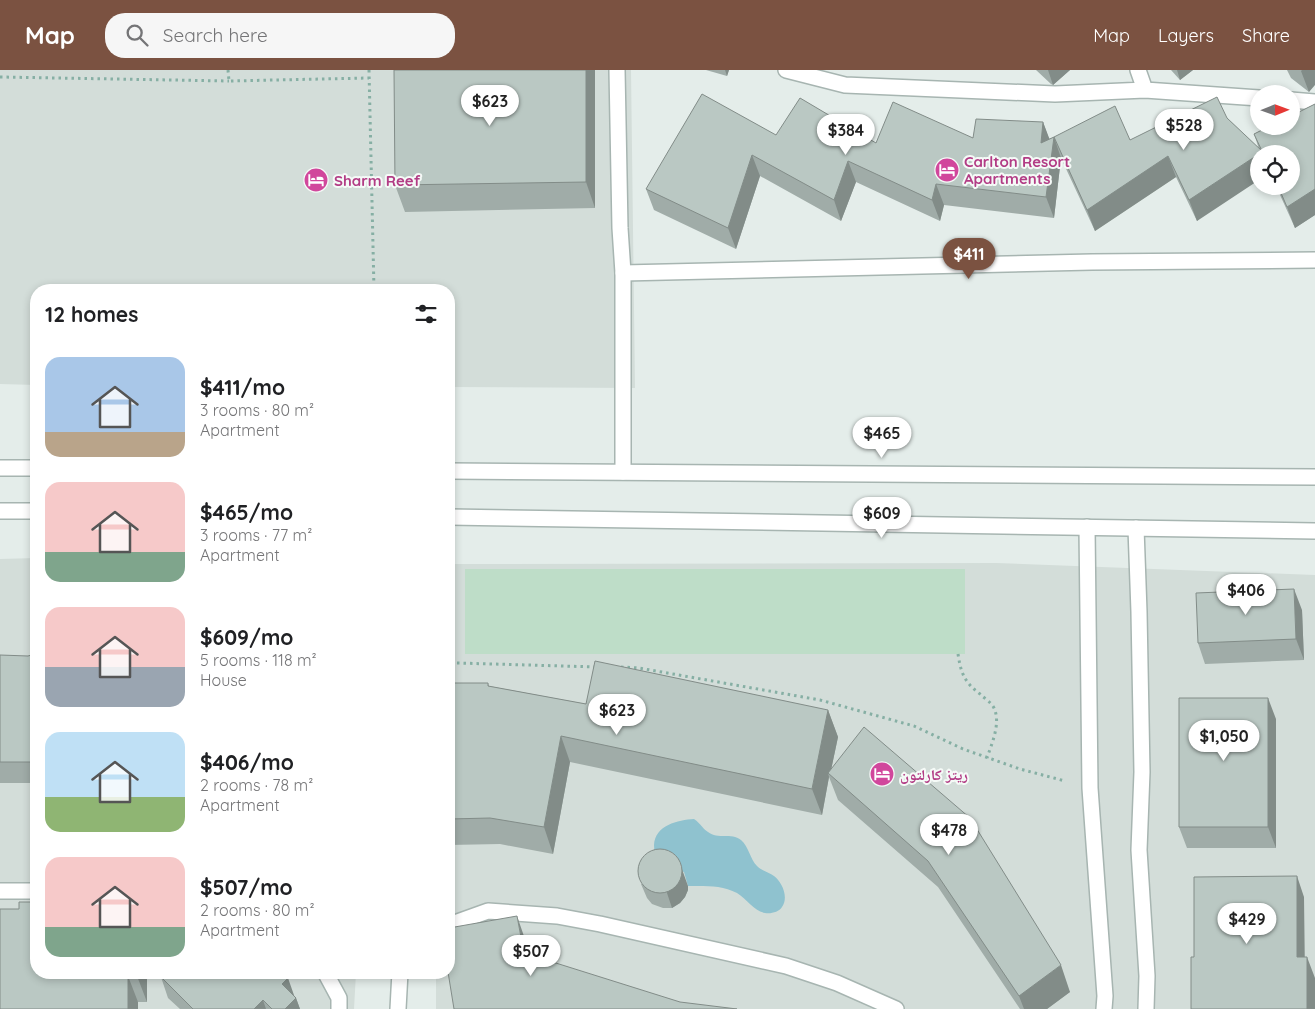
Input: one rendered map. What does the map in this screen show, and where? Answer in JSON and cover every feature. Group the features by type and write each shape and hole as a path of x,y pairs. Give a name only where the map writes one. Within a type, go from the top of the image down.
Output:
{"street":[{"path":"617,70 620,228 623,273 623,472"},
{"path":"786,70 845,85 1055,94 1145,90 1250,97"},
{"path":"1138,70 1145,90"},
{"path":"1300,101 1315,102"},
{"path":"623,273 1082,262 1315,260"},
{"path":"0,468 30,468"},
{"path":"455,471 1315,477"},
{"path":"0,511 30,511"},
{"path":"455,517 1315,531"},
{"path":"1087,527 1090,788 1105,996 1104,1009"},
{"path":"1136,528 1142,772 1139,850 1147,976 1146,1009"},
{"path":"0,891 30,891"},
{"path":"455,922 488,911 557,916 600,924 786,966 837,983 896,1009"},
{"path":"329,979 339,998 339,1009"},
{"path":"398,1009 400,979"}],"path":[{"path":"228,70 229,80"},
{"path":"369,70 374,284"},
{"path":"0,77 229,80 369,78"},
{"path":"958,654 960,671 971,688 994,706 996,718 995,734 987,758"},
{"path":"457,663 601,667"},
{"path":"620,667 639,668 820,700 914,726 987,758 1090,788"}],"shaded area":[{"name":"Sharm Reef","path":"0,70 631,70 635,388 455,387 455,284 30,284 30,385 0,384"},
{"path":"30,558 30,979 356,979 354,1009 0,1009 0,559"},
{"name":"ريتز كارلتون","path":"996,563 1315,575 1315,1009 436,1009 436,979 455,979 455,564"}],"green space":[{"path":"465,569 965,569 965,654 465,654"}],"water":[{"path":"694,819 706,831 716,836 733,836 741,840 757,866 780,882 785,894 781,909 772,913 761,912 731,890 713,886 688,886 684,872 656,865 654,845 658,833 675,822"}],"building":[{"path":"394,70 586,70 586,182 395,185"},
{"path":"702,94 776,135 800,98 876,143 893,102 973,138 976,119 1043,122 1041,143 1054,137 1046,197 936,184 932,200 848,161 834,200 752,155 728,228 646,189"},
{"path":"1217,97 1227,118 1256,145 1250,145 1250,160 1189,200 1168,156 1087,210 1054,137 1115,106 1130,140"},
{"path":"1315,104 1315,189 1287,207 1282,195 1300,195 1300,145 1259,145 1254,135 1300,135 1300,112"},
{"path":"1294,589 1296,639 1198,643 1196,593"},
{"path":"0,655 30,655 30,762 0,762"},
{"path":"595,661 828,710 812,789 561,736 544,827 490,818 455,819 455,683 488,683 488,686 586,704"},
{"path":"1179,698 1268,698 1268,827 1179,827"},
{"path":"864,727 970,818 1061,965 1019,996 928,861 828,773"},
{"path":"656,849 664,849 676,855 682,871 676,887 664,893 656,893 644,887 638,875 638,867 644,855"},
{"path":"1297,876 1297,957 1307,957 1307,1009 1191,1009 1191,957 1194,957 1194,877"},
{"path":"19,902 30,902 30,979 128,979 128,1009 0,1009 0,909 19,909"},
{"path":"517,916 524,953 680,1002 737,1009 454,1009 449,979 455,979 455,927"},
{"path":"163,979 287,979 282,984 296,998 285,1009 272,1009 263,1000 254,1009 193,1009"}],"place":[{"name":"Carlton Resort Apartments","path":"947,170"},
{"name":"Sharm Reef","path":"316,180"},
{"name":"ريتز كارلتون","path":"882,774"}]}
